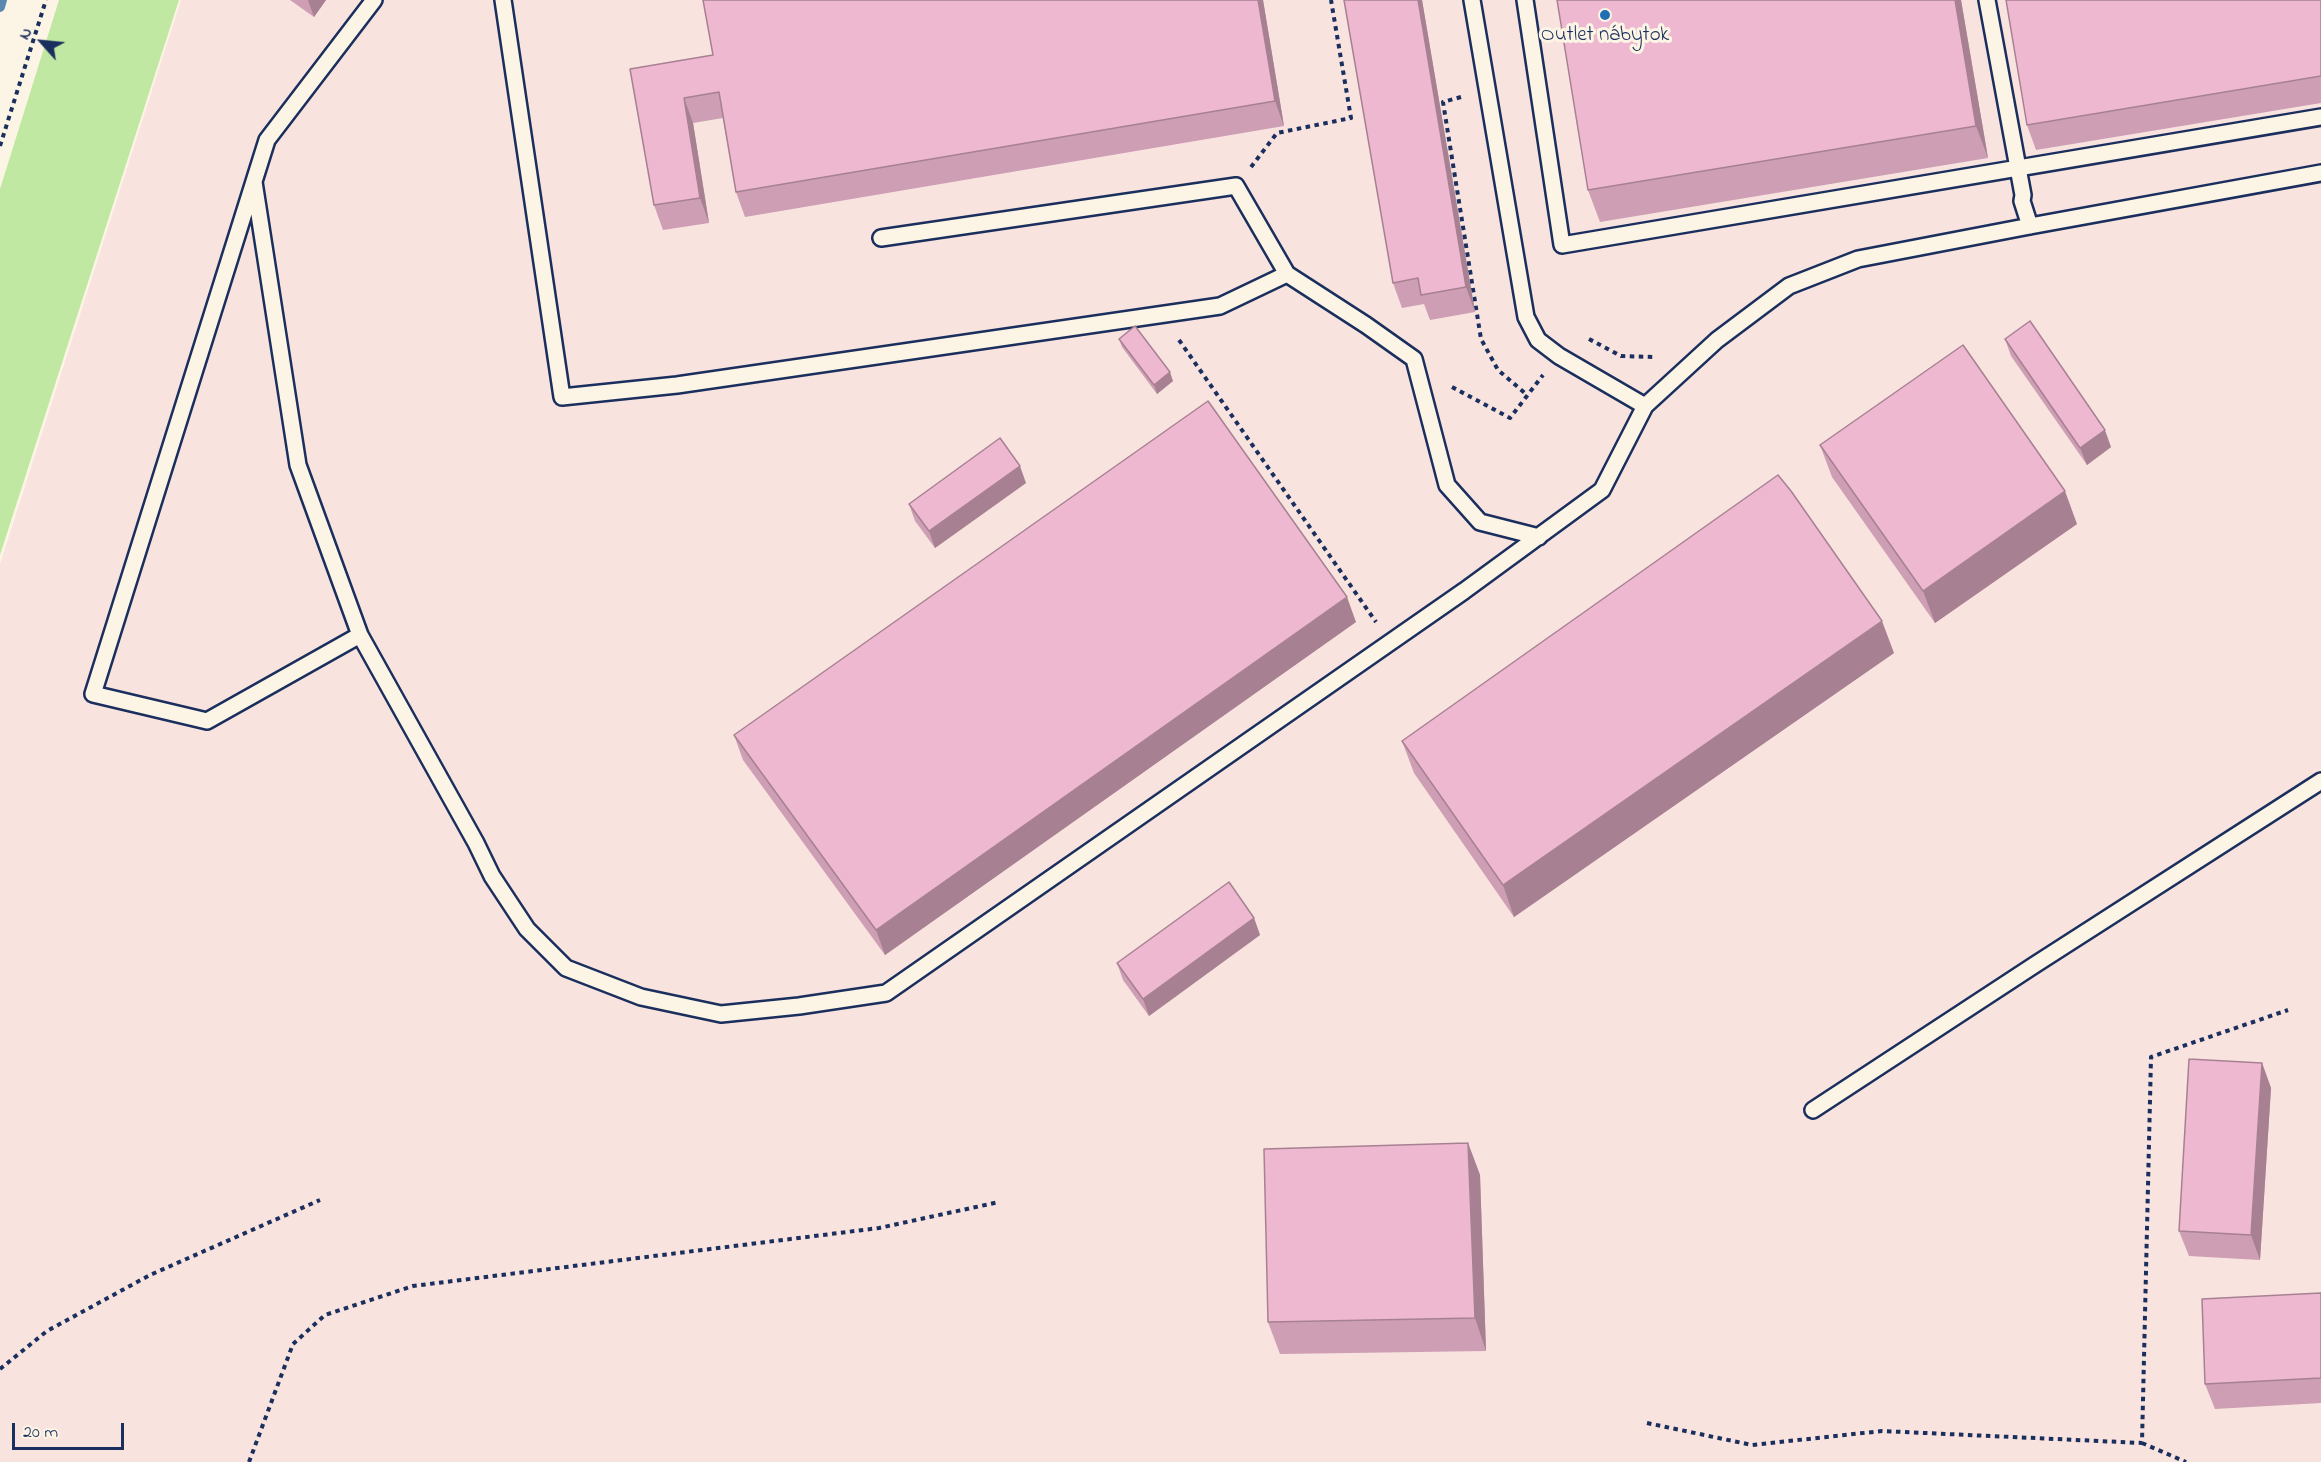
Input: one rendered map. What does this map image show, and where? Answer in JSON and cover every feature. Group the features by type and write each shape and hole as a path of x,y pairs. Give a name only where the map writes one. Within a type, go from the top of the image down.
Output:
{"lane":[{"path":"360,635 207,720 93,694 267,140 374,0"},
{"path":"503,0 562,397 677,385 1221,306 1287,274"},
{"path":"1472,0 1526,317 1538,340 1559,356 1645,406"},
{"path":"1525,0 1562,245 2321,117"},
{"path":"1987,0 2023,195 2022,201 2030,226"},
{"path":"254,182 298,465 360,635 476,843 492,876 527,929 566,968 641,998 721,1014 799,1006 886,993 1390,642 1602,490 1645,406 1717,340 1789,286 1858,259 2321,173"},
{"path":"881,238 1236,186 1287,274 1414,359 1447,485 1480,522 1539,537"},
{"path":"1813,1110 2321,781"}],"path":[{"path":"0,147 46,0"},
{"path":"1236,186 1277,133 1351,118 1331,0"},
{"path":"1467,95 1443,102 1481,339 1498,370 1527,394"},
{"path":"1162,314 1390,642"},
{"path":"2142,1443 2151,1057 2288,1010"},
{"path":"0,1369 46,1331 150,1275 320,1200"},
{"path":"249,1462 293,1344 325,1315 413,1286 879,1228 999,1202"},
{"path":"1647,1423 1752,1445 1882,1431 2142,1443 2186,1462"}],"shaded area":[{"path":"181,0 2321,0 2321,1462 0,1462 0,564"}],"green space":[{"path":"59,0 179,0 0,555 0,189"}],"building":[{"path":"703,0 1258,0 1275,101 736,192 719,92 684,98 700,198 654,205 630,69 713,55"},
{"path":"1344,0 1418,0 1466,287 1421,295 1418,278 1393,283"},
{"path":"1557,0 1955,0 1976,126 1588,190"},
{"path":"2006,0 2321,0 2321,76 2027,125"},
{"path":"2030,321 2105,430 2080,448 2005,339"},
{"path":"1135,326 1170,372 1154,385 1119,339"},
{"path":"1963,345 2065,491 1923,591 1820,445"},
{"path":"1208,401 1347,597 876,930 734,735"},
{"path":"1000,438 1020,466 929,531 909,504"},
{"path":"1778,475 1882,621 1503,885 1402,741"},
{"path":"1229,882 1254,918 1143,999 1117,963"},
{"path":"2189,1059 2262,1063 2251,1235 2179,1231"},
{"path":"1468,1143 1475,1318 1268,1322 1264,1149"},
{"path":"2321,1293 2321,1378 2205,1384 2202,1299"}],"waterway":[{"path":"0,7 2,0"}],"place":[{"name":"Outlet nábytok","path":"1605,15"}]}
